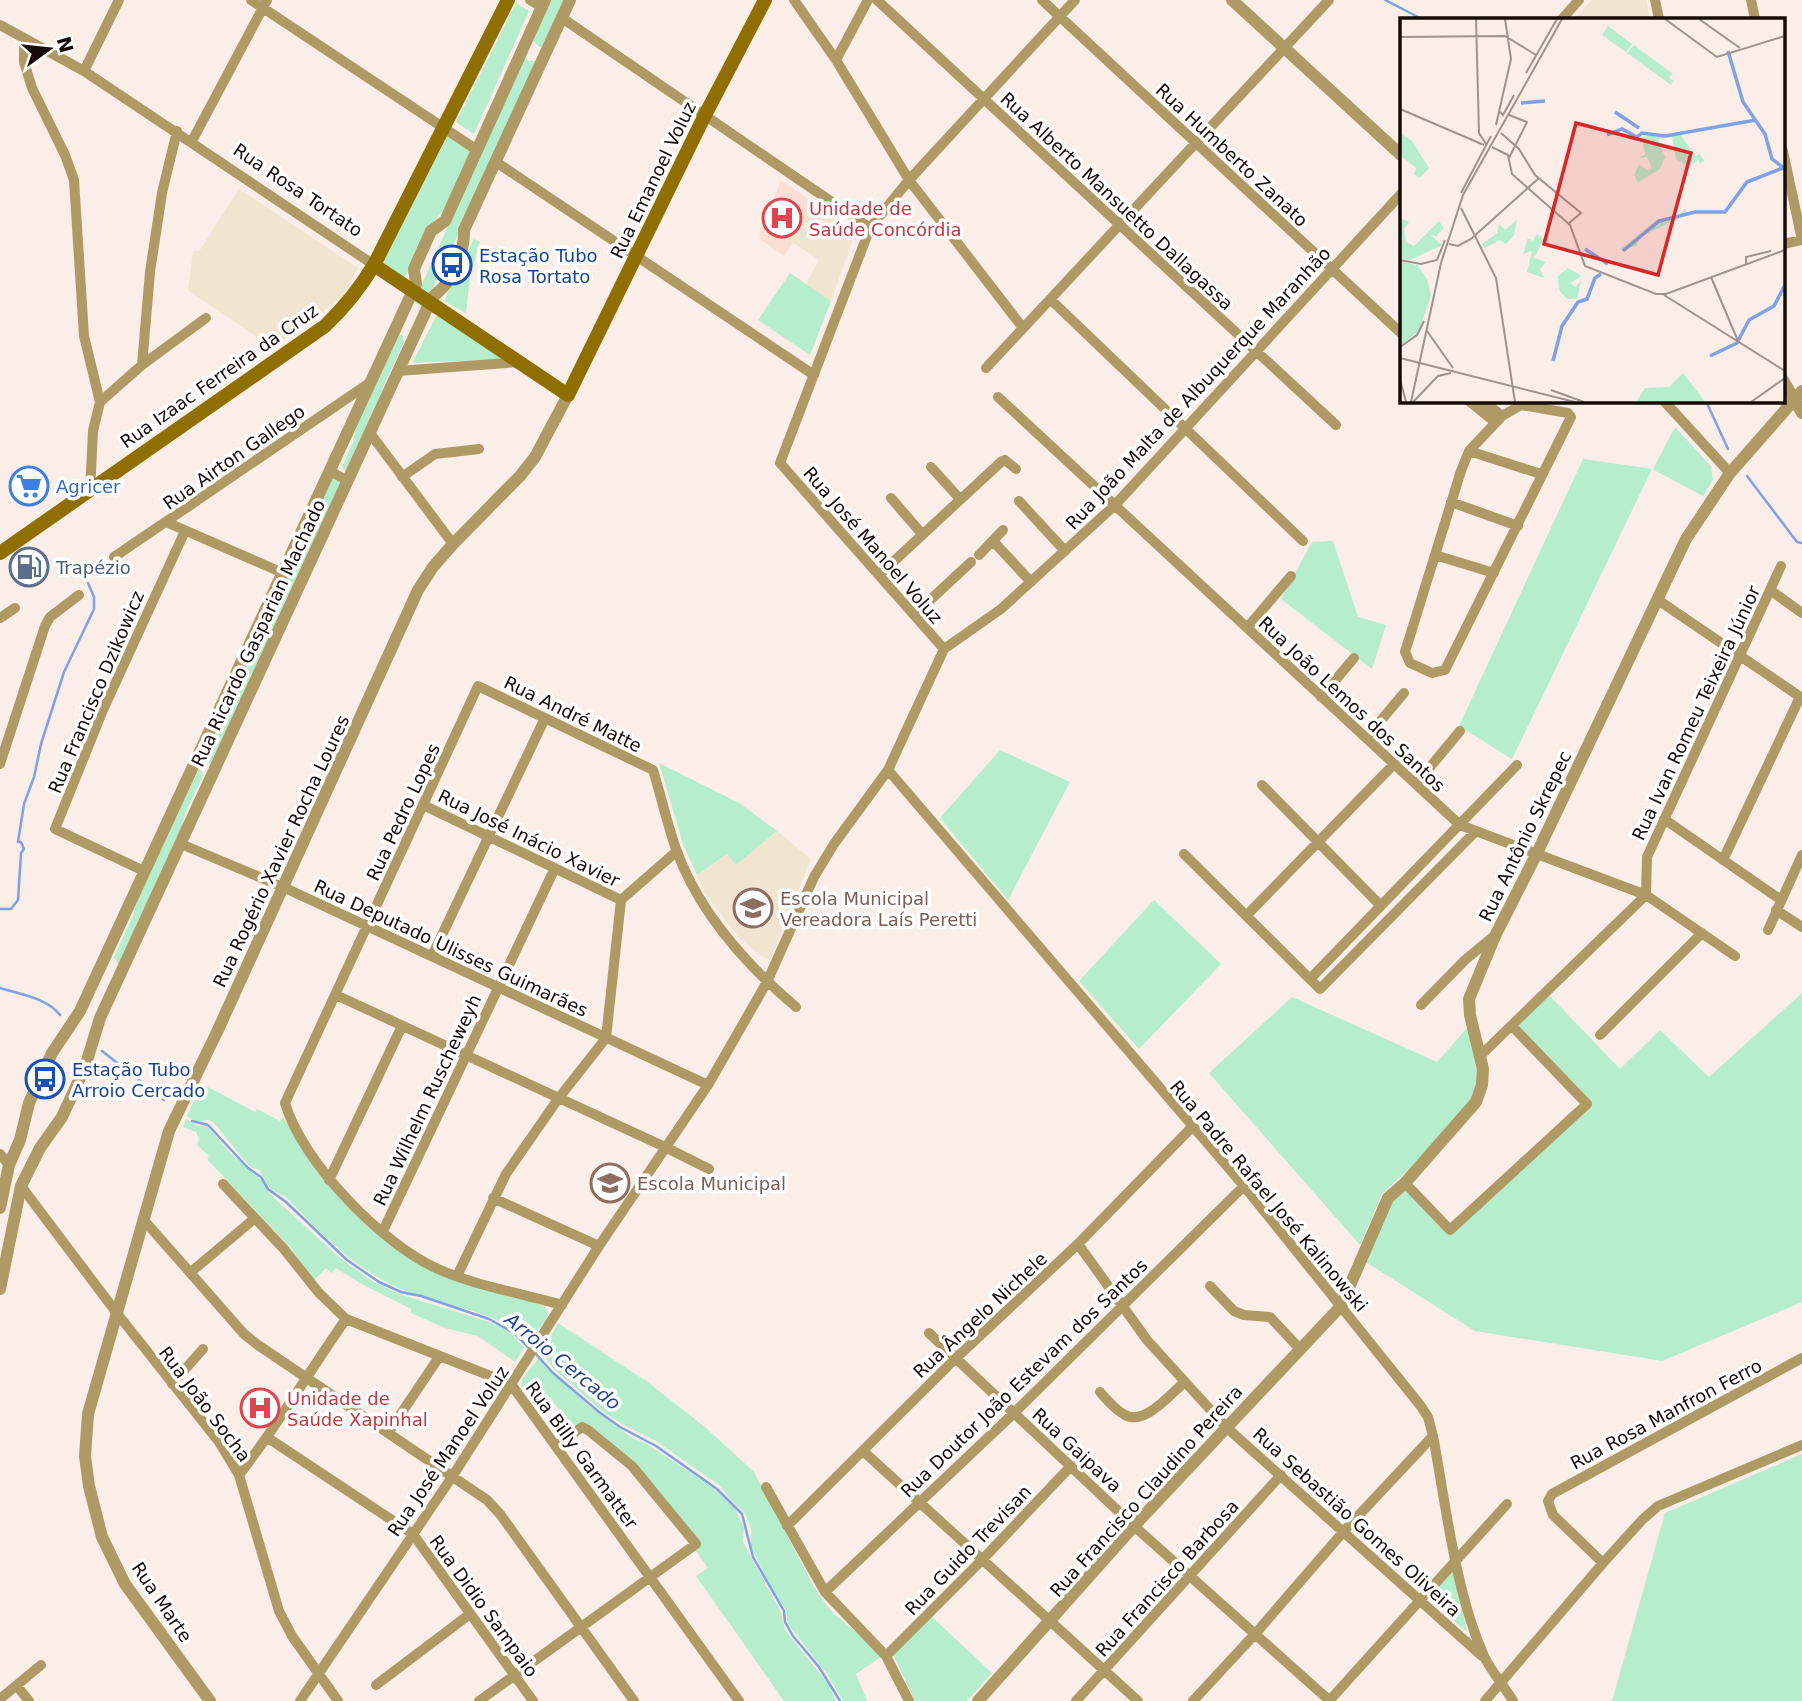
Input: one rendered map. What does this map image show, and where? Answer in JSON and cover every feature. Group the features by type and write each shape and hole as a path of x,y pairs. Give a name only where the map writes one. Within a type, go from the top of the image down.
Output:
{"main road":[{"name":"Rua Izaac Ferreira da Cruz","path":"0,553 325,326 357,294 508,0"},
{"name":"Rua Emanoel Voluz","path":"568,395 704,117 765,0"},
{"name":"Rua Rosa Tortato","path":"374,265 568,395"}],"street":[{"path":"84,71 119,0"},
{"path":"251,0 265,4 477,150"},
{"name":"Rua Ricardo Gasparian Machado","path":"0,1289 21,1186 40,1148 62,1117 85,1067 100,1018 434,293 445,286 465,245 464,230 570,0"},
{"path":"794,0 836,60 909,180 1023,328"},
{"path":"836,60 868,0"},
{"name":"Rua Alberto Mansuetto Dallagassa","path":"877,0 1336,425"},
{"name":"Rua Humberto Zanato","path":"1042,0 1400,332"},
{"name":"Rua José Manoel Voluz","path":"300,1701 452,1477 599,1246 708,1085 766,982 814,877 834,844 888,770 944,649 780,463 870,228 909,180 1075,0"},
{"path":"1232,0 1400,154"},
{"path":"986,368 1329,0"},
{"path":"1563,18 1579,0"},
{"path":"1655,0 1659,18"},
{"path":"1751,0 1755,18"},
{"name":"Rua Ricardo Gasparian Machado","path":"0,1208 9,1165 20,1140 29,1103 52,1052 80,1011 283,573 416,285 414,269 431,232 445,221 526,42 539,2"},
{"path":"192,141 265,4"},
{"path":"562,18 870,228"},
{"name":"Rua Rosa Tortato","path":"0,25 84,71 374,265"},
{"path":"24,38 23,62 32,88 65,155 74,180 84,336 100,402 93,431 90,492"},
{"path":"526,42 531,53 538,56 545,54"},
{"path":"142,365 150,272 162,193 177,131"},
{"path":"1784,155 1802,240 1784,244"},
{"path":"496,162 814,374"},
{"name":"Rua João Malta de Albuquerque Maranhão","path":"944,649 1001,609 1115,505 1400,195"},
{"path":"1050,299 1303,541"},
{"path":"100,402 142,365 206,318"},
{"path":"397,325 414,336"},
{"path":"398,371 519,362"},
{"path":"1784,381 1798,395 1802,413"},
{"name":"Rua Airton Gallego","path":"114,557 371,382"},
{"name":"Rua Emanoel Voluz","path":"453,544 520,476 535,457 568,395"},
{"name":"Rua Antônio Skrepec","path":"1341,1306 1388,1198 1405,1183 1476,1102 1483,1077 1470,1015 1469,999 1473,985 1686,540 1730,473 1798,395"},
{"name":"Rua João Lemos dos Santos","path":"998,397 1460,825 1646,895 1735,956"},
{"path":"1471,402 1499,419"},
{"path":"1484,402 1499,419"},
{"path":"1665,402 1730,473"},
{"path":"1521,405 1568,413 1570,417 1446,670 1432,673 1410,663 1405,652 1469,451 1499,419 1521,405"},
{"path":"370,433 453,544"},
{"path":"402,477 435,454 479,449"},
{"path":"1469,451 1541,474"},
{"path":"878,575 1002,461 1005,460 1016,469"},
{"path":"931,467 960,499"},
{"path":"330,471 348,481"},
{"path":"891,498 922,534"},
{"path":"1019,501 1065,551"},
{"path":"1451,502 1518,526"},
{"path":"166,522 283,573"},
{"path":"914,615 1003,530"},
{"name":"Rua Francisco Dzikowicz","path":"144,871 55,829 103,710 185,531"},
{"path":"993,541 1031,582"},
{"name":"Rua Rogério Xavier Rocha Loures","path":"116,1312 169,1131 418,590 453,544"},
{"path":"1435,555 1494,573"},
{"name":"Rua Ivan Romeu Teixeira Júnior","path":"1646,895 1647,857 1781,566"},
{"path":"1247,628 1291,576"},
{"path":"1770,590 1802,613"},
{"path":"0,764 2,749 45,626 50,617 79,595"},
{"path":"1658,600 1801,697 1723,860"},
{"path":"0,618 15,608"},
{"path":"1321,696 1354,658"},
{"name":"Rua André Matte","path":"478,686 653,770 677,850"},
{"name":"Rua Pedro Lopes","path":"329,1180 296,1131 285,1103 478,686"},
{"path":"1366,738 1404,693"},
{"path":"432,956 545,718"},
{"path":"1416,784 1460,731"},
{"path":"1247,915 1394,764"},
{"path":"193,765 210,768 211,778"},
{"path":"1310,979 1517,765"},
{"name":"Rua Padre Rafael José Kalinowski","path":"888,770 1244,1186 1420,1405 1428,1417 1433,1436 1456,1558 1473,1628 1485,1659 1513,1701"},
{"path":"1262,785 1381,906"},
{"name":"Rua José Inácio Xavier","path":"423,805 621,900"},
{"path":"1664,819 1723,860 1779,905 1802,928"},
{"path":"1184,854 1320,989 1476,831"},
{"name":"Rua Deputado Ulisses Guimarães","path":"181,844 283,887 708,1085"},
{"path":"457,1276 506,1174 558,1099 606,1038 621,900 677,850 695,890 723,934 766,982 796,1007"},
{"path":"1768,930 1802,855"},
{"name":"Rua Wilhelm Ruscheweyh","path":"383,1231 555,868"},
{"path":"1412,874 1423,885"},
{"path":"1480,1056 1646,895"},
{"path":"1600,1035 1702,933"},
{"path":"1421,1005 1465,960 1495,936"},
{"path":"103,960 109,967 122,971"},
{"path":"336,995 709,1169"},
{"path":"402,1026 329,1180 383,1231 412,1254 438,1269 562,1305"},
{"path":"1405,1183 1450,1230 1587,1104 1512,1026"},
{"name":"Rua Ângelo Nichele","path":"788,1526 955,1359 1078,1244 1193,1126"},
{"path":"0,1154 9,1165"},
{"name":"Rua Billy Garmatter","path":"223,1184 319,1293 346,1319 511,1384 739,1701"},
{"name":"Rua João Socha","path":"21,1186 219,1442 239,1475 279,1611 292,1636 338,1701"},
{"name":"Rua Doutor João Estevam dos Santos","path":"825,1592 1014,1413 1244,1186"},
{"path":"493,1198 599,1246"},
{"path":"143,1219 244,1334 487,1500 500,1514 634,1701"},
{"path":"191,1272 254,1219"},
{"name":"Rua Sebastião Gomes Oliveira","path":"1078,1244 1147,1340 1226,1427 1485,1659"},
{"path":"1210,1286 1234,1311 1244,1315 1270,1317 1300,1349"},
{"name":"Rua Francisco Claudino Pereira","path":"978,1701 1134,1526 1341,1306"},
{"name":"Rua Marte","path":"116,1312 88,1414 85,1456 89,1486 102,1536 125,1584 210,1701"},
{"path":"239,1475 268,1438 305,1377 346,1319"},
{"name":"Rua Gaipava","path":"929,1333 1134,1526 1329,1701"},
{"path":"172,1384 203,1349"},
{"path":"388,1433 439,1357"},
{"name":"Rua Rosa Manfron Ferro","path":"1603,1563 1553,1515 1548,1501 1560,1489 1802,1358"},
{"path":"1100,1392 1122,1414 1133,1419 1151,1411 1185,1382"},
{"path":"479,1701 696,1544 632,1466 588,1430 582,1427 556,1446"},
{"path":"1193,1701 1255,1634 1343,1531 1433,1436"},
{"name":"Rua Didio Sampaio","path":"268,1438 413,1534 533,1701"},
{"path":"1485,1701 1603,1563 1658,1506 1802,1445"},
{"path":"863,1451 1138,1701"},
{"name":"Rua Guido Trevisan","path":"886,1656 1071,1466"},
{"name":"Rua Francisco Barbosa","path":"1076,1701 1281,1475"},
{"path":"766,1487 825,1592 886,1656 909,1701"},
{"path":"1329,1701 1507,1504"},
{"path":"376,1685 470,1614"},
{"path":"0,1699 41,1665"},
{"path":"17,1686 29,1701"}],"shaded area":[{"path":"1592,0 1646,0 1650,18 1575,18"},
{"name":"Unidade de Saúde Concórdia","path":"781,180 810,200 786,236 793,242 784,256 759,238"},
{"path":"239,189 358,268 342,298 273,348 188,290 193,251 200,250"},
{"path":"810,200 856,231 831,301 806,284 819,260 785,237"},
{"name":"Escola Municipal Vereadora Laís Peretti","path":"777,831 811,859 770,960 739,938 704,892 697,875 728,854 737,864"}],"green space":[{"path":"550,0 566,0 543,47 540,47 533,41"},
{"path":"516,3 529,11 474,134 456,122"},
{"path":"525,54 528,61 538,61 424,308 414,302"},
{"path":"448,135 473,151 449,203 427,230 405,278 383,263"},
{"path":"474,239 480,242 470,277 466,313 444,301"},
{"path":"790,273 831,301 810,355 758,320"},
{"path":"437,315 507,359 412,363"},
{"path":"399,334 403,336 404,342 383,387 378,408 346,472 342,467 353,442 357,422"},
{"path":"1675,427 1711,466 1713,480 1703,496 1652,469 1512,759 1459,726 1583,459 1653,469"},
{"path":"333,477 342,482 210,764 203,758"},
{"path":"1333,541 1358,617 1386,625 1372,669 1281,599 1312,542"},
{"path":"1000,750 1070,782 1008,900 940,818"},
{"path":"659,763 739,803 777,831 736,865 727,854 697,875 683,844"},
{"path":"199,769 203,776 185,813 180,835 118,964 114,957 133,916 137,898"},
{"path":"1154,900 1221,964 1139,1049 1079,981"},
{"path":"1802,993 1802,1302 1662,1361 1475,1331 1361,1259 1379,1215 1405,1183 1450,1230 1590,1100 1518,1025 1548,994 1620,1069 1660,1030 1709,1077"},
{"path":"1292,997 1437,1062 1469,1026 1477,1060 1479,1092 1430,1149 1382,1194 1360,1245 1209,1073"},
{"path":"202,1084 255,1112 257,1109 280,1121 283,1117 316,1170 367,1222 463,1281 543,1305 548,1312 547,1319 528,1343 515,1331 485,1315 417,1295 369,1272 340,1250 286,1197 270,1188 259,1170 250,1167 213,1122 197,1122 187,1116"},
{"path":"186,1119 198,1126 208,1127 231,1154 260,1179 274,1198 340,1258 372,1281 399,1294 492,1323 511,1333 524,1348 515,1362 478,1336 445,1328 411,1313 411,1309 336,1268 332,1273 326,1268 314,1280 289,1246 207,1159 209,1156 197,1145 199,1139 196,1132 183,1127"},
{"path":"558,1323 646,1381 705,1427 754,1472 825,1603 834,1614 872,1645 881,1657 856,1674 867,1701 843,1701 827,1674 788,1624 786,1610 773,1591 751,1547 751,1529 745,1513 719,1485 656,1441 602,1411 555,1370 542,1354"},
{"path":"539,1358 590,1407 634,1439 644,1442 712,1487 735,1509 744,1527 743,1542 780,1610 785,1630 829,1685 836,1701 784,1701 696,1576 708,1568 636,1466 577,1427 563,1415 550,1397 537,1407 521,1386 522,1379"},
{"path":"1802,1454 1802,1701 1612,1701 1665,1513"},
{"path":"1453,1567 1467,1632 1426,1597"},
{"path":"930,1615 992,1673 967,1701 915,1701 892,1652"}],"waterway":[{"path":"1385,0 1420,18"},
{"path":"1706,402 1728,449"},
{"path":"1747,476 1797,542 1802,543"},
{"path":"0,909 11,909 18,900 21,853 24,849 21,842 18,842 24,804 64,672 94,609 94,597 88,583"},
{"name":"Arroio Cercado","path":"0,988 48,1004 60,1015"},
{"name":"Arroio Cercado","path":"102,1051 164,1100"},
{"name":"Arroio Cercado","path":"192,1121 208,1125 248,1168 261,1177 268,1189 286,1202 347,1260 379,1282 401,1292 489,1319 514,1333 530,1349"},
{"name":"Arroio Cercado","path":"535,1353 553,1373 599,1412 620,1427 656,1446 717,1489 742,1514 753,1557 784,1611 785,1622 819,1667 840,1701"}],"place":[{"name":"Unidade de Saúde Concórdia","path":"782,218"},
{"name":"Estação Tubo Rosa Tortato","path":"452,265"},
{"name":"Agricer","path":"29,486"},
{"name":"Trapézio","path":"29,567"},
{"name":"Escola Municipal Vereadora Laís Peretti","path":"753,908"},
{"name":"Estação Tubo Arroio Cercado","path":"45,1079"},
{"name":"Escola Municipal","path":"610,1183"},
{"name":"Unidade de Saúde Xapinhal","path":"260,1408"}]}
